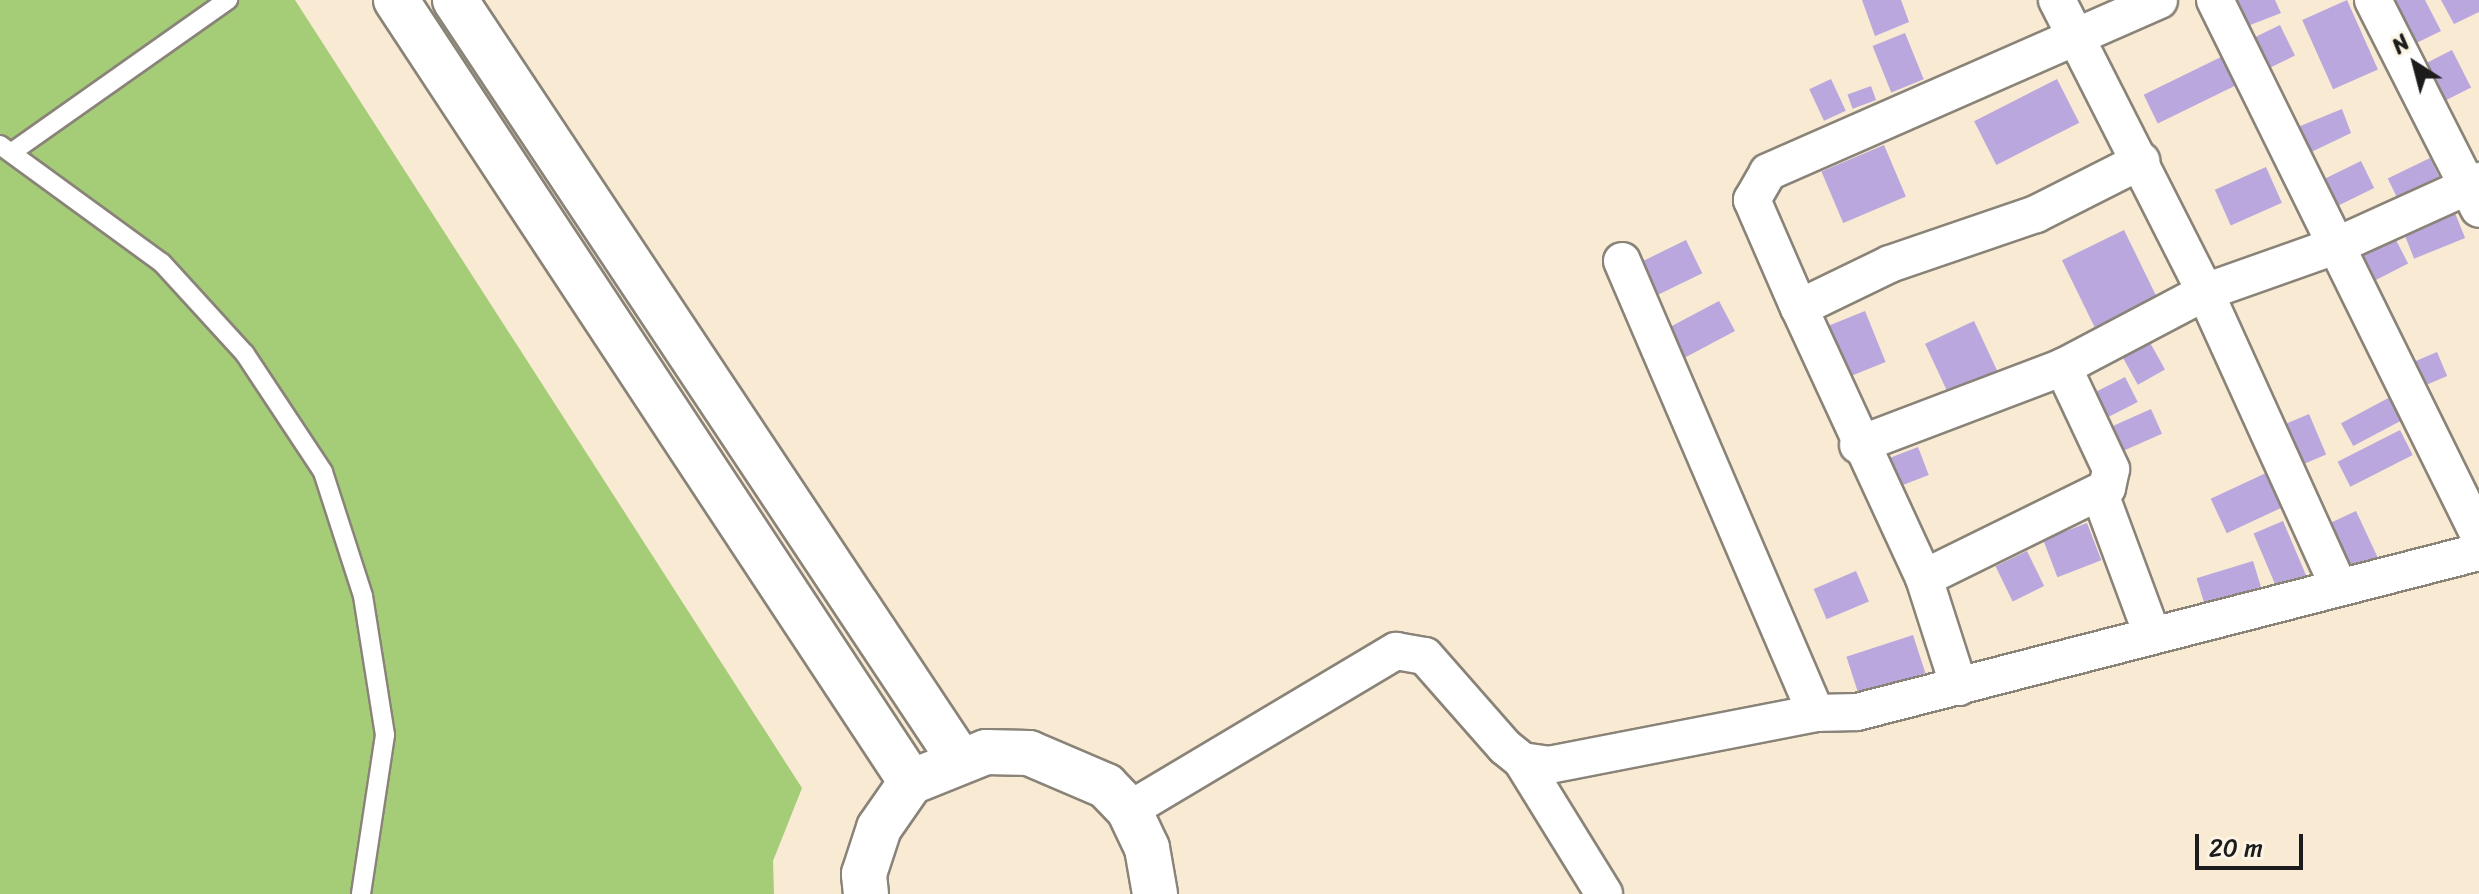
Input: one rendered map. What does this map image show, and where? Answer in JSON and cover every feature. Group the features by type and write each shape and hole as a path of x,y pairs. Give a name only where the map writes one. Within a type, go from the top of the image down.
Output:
{"street":[{"path":"396,0 911,782"},
{"path":"455,0 959,759"},
{"path":"2057,0 2205,292 2338,585"},
{"path":"1959,687 1924,578 1858,445 1752,200 1760,180 1780,165 2159,0"},
{"path":"2215,0 2479,535"},
{"path":"1858,445 2063,367 2205,292 2476,192 2373,0"},
{"path":"1799,308 1890,264 2036,214 2141,161"},
{"path":"1622,261 1816,713"},
{"path":"1924,578 2100,494 2111,469 2063,367"},
{"path":"2100,494 2151,632"},
{"path":"1522,761 1549,765 1816,713 1857,712 1959,687 2151,632 2479,552"},
{"path":"1129,810 1396,651 1425,656 1522,761 1604,894"},
{"path":"866,894 864,874 879,828 911,782 959,759 1029,753 1106,786 1129,810 1155,894"}],"lane":[{"path":"228,0 8,147 162,263 245,354 323,472 363,596 385,735 361,894"}],"green space":[{"path":"0,0 295,0 802,788 773,861 774,894 0,894"}],"building":[{"path":"1862,0 1901,0 1909,22 1875,36"},
{"path":"2226,0 2275,0 2281,13 2240,29"},
{"path":"2347,0 2378,69 2333,89 2302,20"},
{"path":"2388,0 2425,0 2441,31 2406,48"},
{"path":"2441,0 2479,0 2479,12 2454,24"},
{"path":"2280,25 2295,56 2263,71 2248,41"},
{"path":"1905,33 1924,79 1891,92 1873,46"},
{"path":"2452,50 2471,87 2439,104 2420,66"},
{"path":"2221,57 2235,86 2158,123 2144,95"},
{"path":"1831,79 1846,111 1824,121 1809,89"},
{"path":"2057,79 2079,123 1996,165 1974,121"},
{"path":"1871,86 1876,100 1853,109 1848,95"},
{"path":"2342,109 2351,133 2305,155 2293,129"},
{"path":"1884,145 1906,197 1843,223 1821,172"},
{"path":"2430,158 2444,187 2402,207 2388,179"},
{"path":"2361,161 2374,188 2329,210 2316,183"},
{"path":"2266,167 2282,203 2231,225 2215,190"},
{"path":"2455,213 2465,238 2414,259 2404,234"},
{"path":"2124,230 2159,301 2097,331 2062,260"},
{"path":"2394,236 2408,264 2366,285 2352,257"},
{"path":"1686,240 1702,273 1652,298 1636,265"},
{"path":"1719,301 1735,331 1679,361 1663,331"},
{"path":"1865,311 1886,362 1849,377 1828,326"},
{"path":"1974,321 1999,374 1950,397 1925,344"},
{"path":"2148,339 2165,370 2138,385 2121,354"},
{"path":"2437,352 2447,376 2416,389 2406,365"},
{"path":"2125,377 2138,402 2103,420 2090,395"},
{"path":"2394,395 2406,418 2353,446 2341,423"},
{"path":"2151,409 2162,434 2117,454 2106,429"},
{"path":"2309,414 2326,455 2293,469 2276,428"},
{"path":"2400,430 2413,455 2350,487 2338,462"},
{"path":"1918,447 1929,475 1890,490 1880,462"},
{"path":"2266,473 2282,507 2227,533 2211,499"},
{"path":"2356,511 2380,562 2347,577 2323,526"},
{"path":"2283,521 2306,576 2277,589 2254,534"},
{"path":"2087,523 2101,560 2057,577 2043,540"},
{"path":"2027,551 2044,586 2013,601 1996,566"},
{"path":"2253,561 2261,587 2204,604 2197,578"},
{"path":"1856,571 1869,601 1827,619 1814,589"},
{"path":"1913,635 1925,673 1859,695 1846,657"}]}
